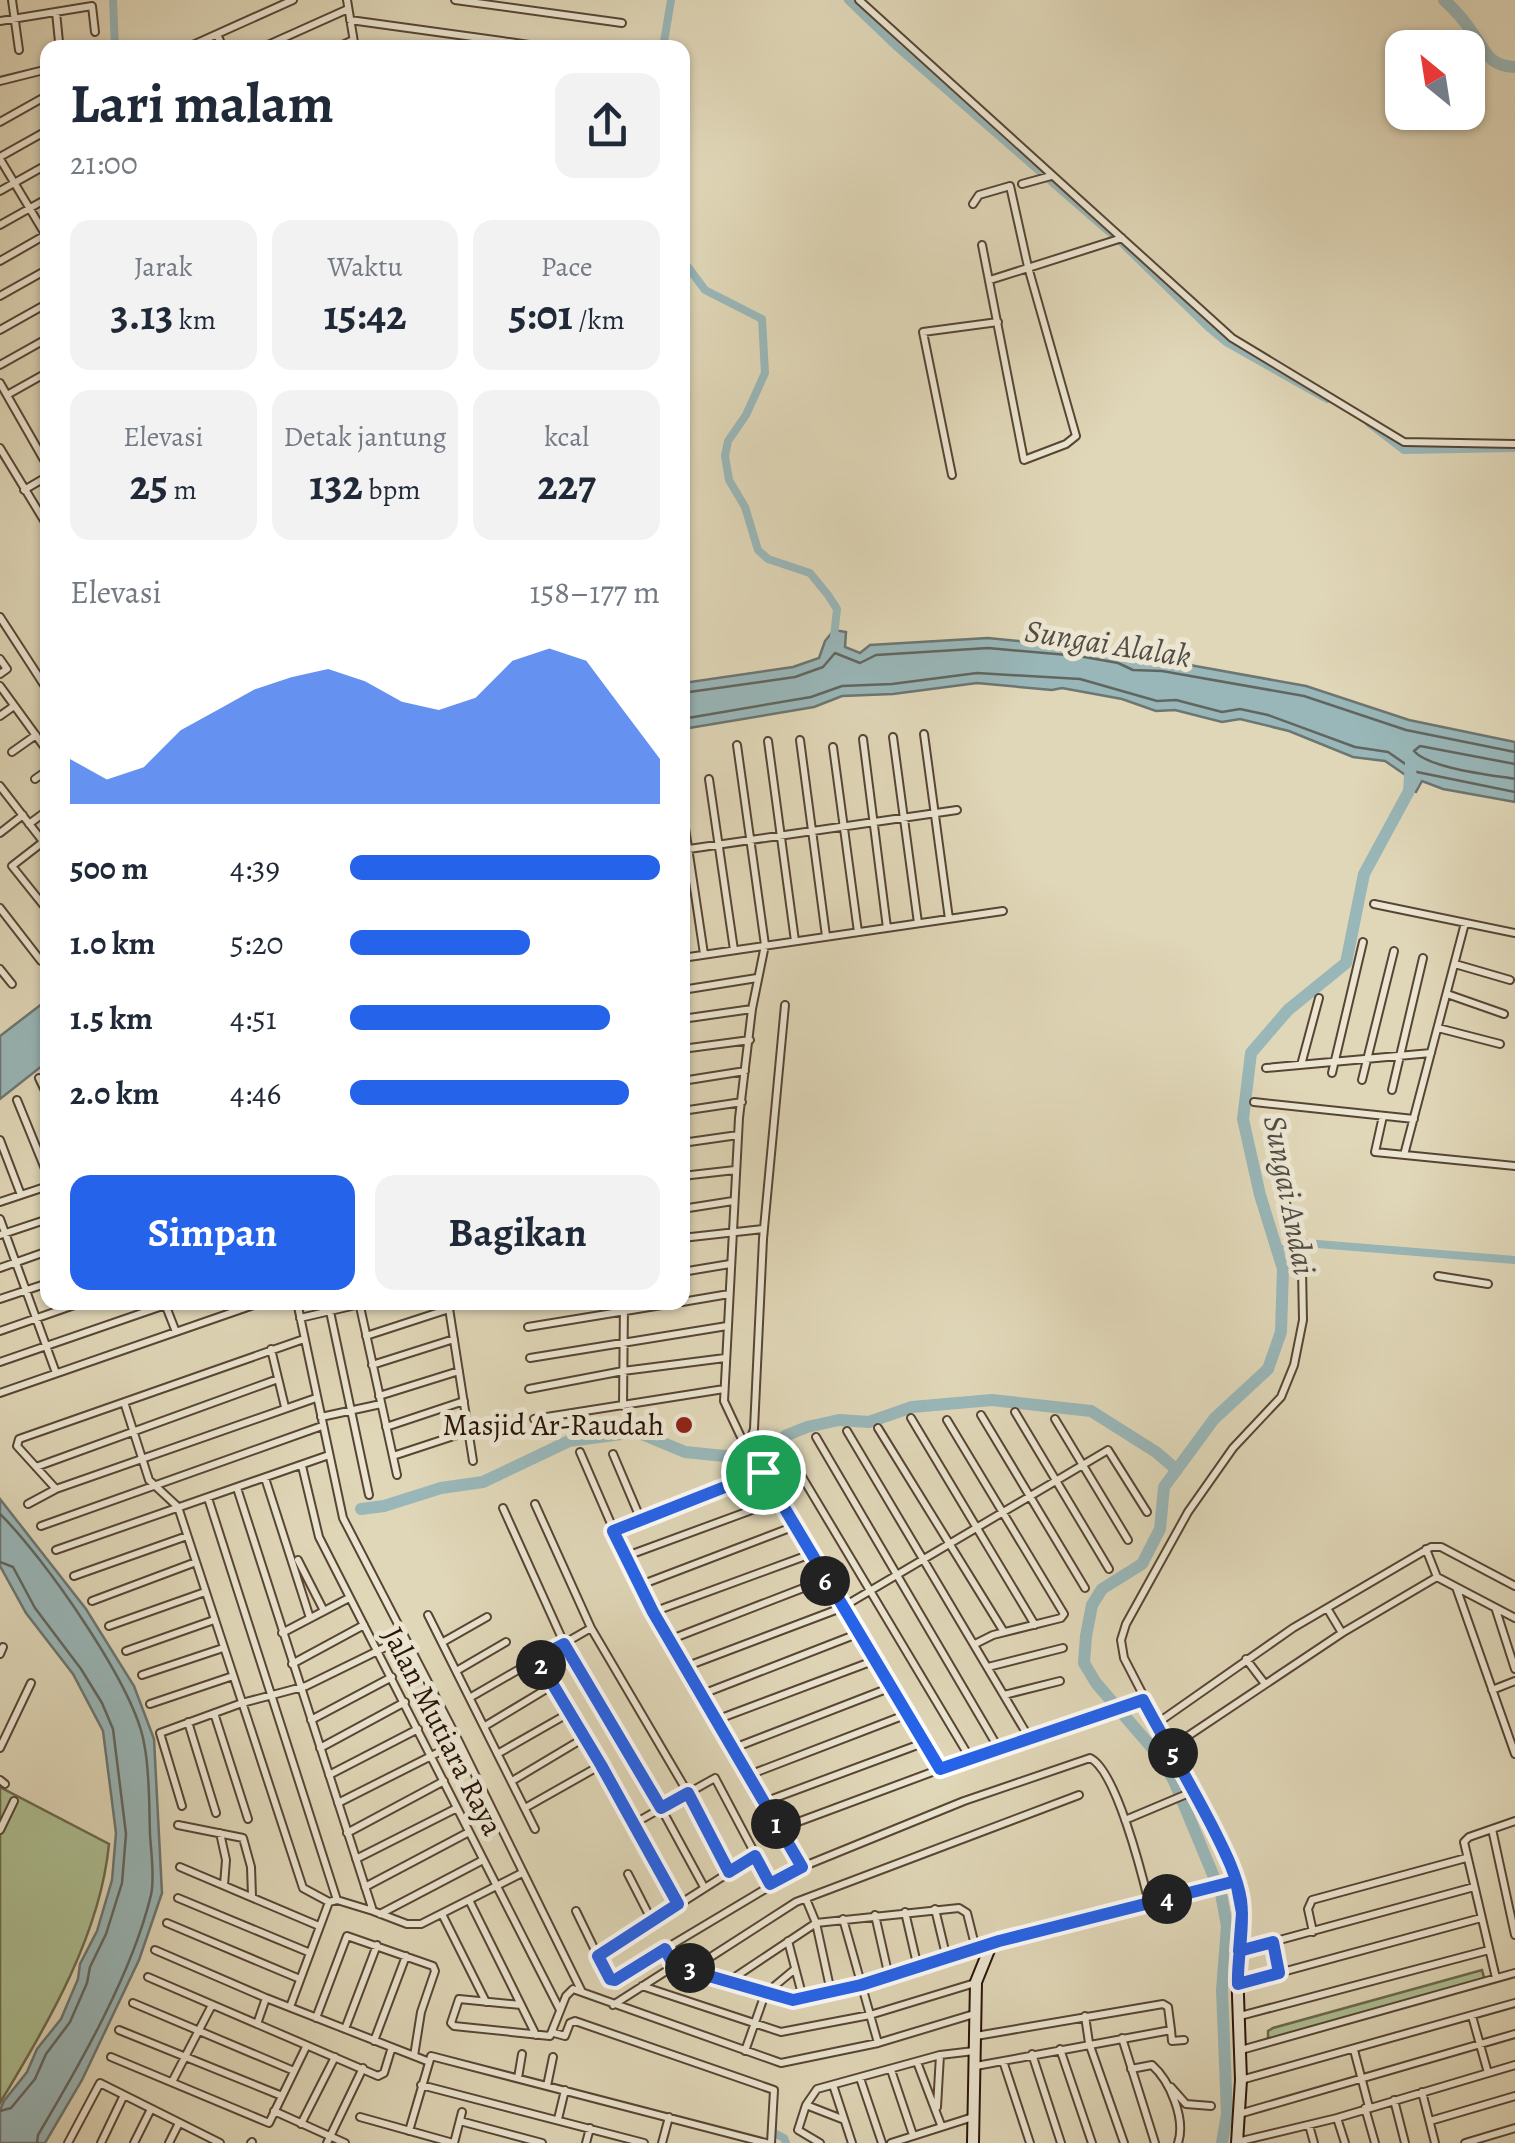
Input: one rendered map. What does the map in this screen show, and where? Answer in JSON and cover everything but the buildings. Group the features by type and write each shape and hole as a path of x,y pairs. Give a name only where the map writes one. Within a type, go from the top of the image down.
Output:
{"street":[{"path":"12,0 19,50"},
{"path":"204,40 293,0"},
{"path":"455,0 622,23"},
{"path":"859,0 1225,333 1395,438 1416,444 1515,444"},
{"path":"278,40 348,4 353,40"},
{"path":"0,21 92,6 95,32"},
{"path":"56,12 60,40"},
{"path":"350,20 476,40"},
{"path":"217,34 220,40"},
{"path":"0,84 40,71"},
{"path":"0,122 40,100"},
{"path":"40,135 0,158 40,225"},
{"path":"0,191 40,168"},
{"path":"1022,184 1052,176"},
{"path":"973,204 979,195 1010,186 1028,267 1076,436 1066,444 1024,460 982,245"},
{"path":"0,225 40,202"},
{"path":"990,280 1124,238"},
{"path":"0,261 40,240"},
{"path":"0,296 40,274"},
{"path":"0,330 40,308"},
{"path":"952,476 923,332 998,322"},
{"path":"0,365 40,342"},
{"path":"7,395 40,376"},
{"path":"0,383 40,452"},
{"path":"0,448 40,515"},
{"path":"24,490 40,481"},
{"path":"0,617 40,678"},
{"path":"0,659 6,669 0,674"},
{"path":"0,686 40,741"},
{"path":"0,716 14,706"},
{"path":"924,734 949,919"},
{"path":"12,752 36,735"},
{"path":"893,737 918,923"},
{"path":"864,738 887,928"},
{"path":"800,740 826,936"},
{"path":"768,741 795,941"},
{"path":"737,745 765,944 752,1008 738,1134 725,1407 872,1661 940,1769"},
{"path":"833,747 858,932"},
{"path":"35,779 40,776"},
{"path":"708,779 734,950"},
{"path":"0,786 40,838"},
{"path":"690,849 957,810"},
{"path":"0,833 23,816"},
{"path":"29,824 40,816"},
{"path":"40,848 12,866 40,901"},
{"path":"690,873 704,954"},
{"path":"1374,904 1515,933"},
{"path":"0,908 40,960"},
{"path":"690,957 1003,911"},
{"path":"1404,1155 1465,923"},
{"path":"1332,1073 1363,942"},
{"path":"1362,1080 1394,952"},
{"path":"1392,1090 1423,958"},
{"path":"1454,964 1510,980"},
{"path":"0,969 12,984"},
{"path":"690,989 757,978"},
{"path":"1446,994 1504,1014"},
{"path":"1301,1065 1318,998"},
{"path":"749,1450 754,1429 764,1230 785,1005"},
{"path":"690,1019 752,1008"},
{"path":"1438,1028 1500,1044"},
{"path":"690,1048 750,1040"},
{"path":"1266,1068 1431,1054"},
{"path":"690,1080 746,1071"},
{"path":"17,1100 40,1156"},
{"path":"690,1111 742,1102"},
{"path":"1254,1102 1414,1119"},
{"path":"1383,1116 1375,1152 1515,1166"},
{"path":"690,1143 738,1134"},
{"path":"0,1140 22,1195"},
{"path":"1278,1152 1289,1224 1302,1268 1303,1320 1298,1352 1280,1398 1233,1448 1209,1482 1126,1624 1122,1648 1143,1700 1233,1882 1242,1913 1238,1984 1242,2080 1237,2143 1338,2118 1515,2065"},
{"path":"690,1175 735,1170"},
{"path":"0,1202 40,1189"},
{"path":"690,1208 733,1201"},
{"path":"0,1220 56,1373"},
{"path":"3,1234 40,1221"},
{"path":"690,1237 764,1230"},
{"path":"0,1268 40,1254"},
{"path":"690,1271 730,1264"},
{"path":"1438,1276 1488,1284"},
{"path":"0,1299 40,1286"},
{"path":"690,1300 729,1294"},
{"path":"0,1331 55,1310"},
{"path":"0,1362 149,1310"},
{"path":"170,1310 176,1332"},
{"path":"0,1392 239,1310"},
{"path":"298,1310 344,1518 460,1742 582,1992"},
{"path":"300,1318 321,1310"},
{"path":"330,1310 370,1494"},
{"path":"361,1310 396,1475"},
{"path":"366,1336 438,1310"},
{"path":"450,1310 474,1461"},
{"path":"528,1328 610,1310"},
{"path":"623,1406 624,1310"},
{"path":"530,1358 727,1326"},
{"path":"56,1489 17,1446 19,1439 304,1339"},
{"path":"372,1366 454,1339"},
{"path":"271,1350 285,1408"},
{"path":"530,1389 623,1371 725,1358"},
{"path":"41,1526 459,1370"},
{"path":"36,1466 278,1379"},
{"path":"534,1419 724,1390"},
{"path":"28,1504 56,1489 316,1398"},
{"path":"386,1427 464,1401"},
{"path":"124,1402 154,1486 178,1508 304,1888 412,1925 426,1923 522,1872"},
{"path":"1016,1412 1109,1570"},
{"path":"981,1415 1085,1588"},
{"path":"911,1418 1035,1625"},
{"path":"1055,1419 1128,1540"},
{"path":"948,1420 1064,1614 975,1644"},
{"path":"878,1428 1004,1632"},
{"path":"393,1456 469,1431"},
{"path":"847,1431 1031,1740"},
{"path":"816,1438 1000,1749"},
{"path":"685,1667 841,1608 1110,1450 1147,1512"},
{"path":"580,1452 638,1586 802,1867"},
{"path":"613,1454 641,1520"},
{"path":"56,1550 329,1455"},
{"path":"790,1455 970,1758"},
{"name":"Jalan Mutiara Raya","path":"302,1466 314,1525 560,2011"},
{"path":"613,1531 761,1470"},
{"path":"265,1478 310,1618"},
{"path":"237,1488 376,1913"},
{"path":"208,1498 273,1694 333,1901 308,1952 290,2007"},
{"path":"624,1558 779,1500"},
{"path":"535,1504 591,1628 688,1793 729,1872"},
{"path":"503,1508 564,1644 704,1887"},
{"path":"638,1586 795,1526"},
{"path":"74,1576 188,1536"},
{"path":"1156,1724 1246,1659 1426,1549 1441,1548 1515,1586"},
{"path":"1426,1549 1437,1577 1515,1618"},
{"path":"653,1612 810,1554"},
{"path":"298,1560 324,1611"},
{"path":"92,1601 196,1562"},
{"path":"1170,1748 1342,1633 1437,1577"},
{"path":"669,1640 824,1580"},
{"path":"1456,1587 1515,1754"},
{"path":"109,1626 205,1592"},
{"path":"282,1633 350,1598"},
{"path":"1327,1608 1342,1633"},
{"path":"1496,1609 1515,1669"},
{"path":"428,1615 535,1830"},
{"path":"443,1642 487,1617"},
{"path":"126,1650 214,1620"},
{"path":"292,1664 364,1625"},
{"path":"471,1698 591,1628"},
{"path":"700,1695 857,1634"},
{"path":"182,1806 159,1734 242,1703 301,1688 404,1638"},
{"path":"458,1670 506,1642"},
{"path":"142,1675 223,1648"},
{"path":"988,1666 1063,1648"},
{"path":"537,1658 678,1904"},
{"path":"1246,1659 1265,1684"},
{"path":"716,1720 872,1661"},
{"path":"150,1704 233,1676"},
{"path":"311,1720 392,1677"},
{"path":"1004,1695 1060,1680"},
{"path":"1492,1690 1515,1681"},
{"path":"0,1748 30,1683"},
{"path":"485,1726 553,1686"},
{"path":"734,1748 889,1688"},
{"path":"779,1828 1143,1700"},
{"path":"320,1748 405,1702"},
{"path":"214,1713 248,1819"},
{"path":"499,1754 569,1713"},
{"path":"749,1776 905,1715"},
{"path":"188,1722 216,1813"},
{"path":"329,1775 418,1728"},
{"path":"512,1781 584,1738"},
{"path":"338,1803 460,1742"},
{"path":"764,1802 923,1742"},
{"path":"576,1910 613,1980 802,1867 964,1801 1085,1758 1094,1759 1101,1766 1125,1820 1149,1903"},
{"path":"525,1808 601,1765"},
{"path":"634,1823 715,1778 770,1884"},
{"path":"348,1833 444,1781"},
{"path":"1125,1820 1190,1793"},
{"path":"692,1969 791,1904 1079,1795"},
{"path":"0,1830 14,1801"},
{"path":"356,1860 457,1808"},
{"path":"1496,1978 1467,1858 1466,1839 1515,1821"},
{"path":"178,1825 243,1838 251,1867 252,1896"},
{"path":"1492,1828 1515,1935"},
{"path":"365,1887 470,1832"},
{"path":"220,1833 226,1860 224,1885"},
{"path":"598,1956 755,1856"},
{"path":"1312,1932 1308,1908 1312,1900 1467,1858"},
{"path":"376,1913 483,1860"},
{"path":"180,1867 319,1926"},
{"path":"628,1874 652,1920"},
{"path":"613,2005 674,1966 788,2000 803,1998 1233,1882"},
{"path":"1239,1951 1474,1887"},
{"path":"178,1898 308,1952"},
{"path":"806,1899 816,1923 832,1992"},
{"path":"469,1900 536,2036"},
{"path":"936,1910 947,1959"},
{"path":"726,1983 816,1923 843,1919 965,1910 976,1949"},
{"path":"905,1912 918,1968"},
{"path":"442,1914 486,2002"},
{"path":"875,1915 890,1977"},
{"path":"1238,1984 1482,1918"},
{"path":"843,1919 878,2043"},
{"path":"167,1924 300,1979"},
{"path":"316,2018 347,1936 433,1966 414,2056"},
{"path":"788,1941 803,1998"},
{"path":"1273,1942 1279,1973"},
{"path":"345,2029 376,1945"},
{"path":"974,2143 976,1982 991,1945"},
{"path":"665,1949 674,1966"},
{"path":"156,1950 427,2062"},
{"path":"1240,2016 1489,1950"},
{"path":"374,2041 406,1956"},
{"path":"745,2051 765,1994 796,1969"},
{"path":"1242,2050 1515,1972"},
{"path":"148,1978 306,2047 383,2075 391,2050"},
{"path":"641,1986 754,2025 789,2032 870,2015 976,1982"},
{"path":"521,2005 458,2000 452,2024 548,2037 554,2033 570,1990 786,2063 878,2043 975,2014"},
{"path":"257,2024 266,1998"},
{"path":"1242,2080 1515,2002"},
{"path":"133,2004 294,2071"},
{"path":"975,2036 1166,2004 1172,2041 1184,2040"},
{"path":"172,2082 212,2005"},
{"path":"1085,2016 1090,2043 1124,2143"},
{"path":"1472,2016 1488,2074"},
{"path":"409,2131 427,2062 434,2057 769,2143 774,2090 575,2021 570,2022 565,2036 554,2033"},
{"path":"118,2030 282,2096"},
{"path":"974,2066 1170,2030"},
{"path":"1239,2114 1515,2034"},
{"path":"1122,2038 1155,2143"},
{"path":"111,2057 269,2123 306,2047"},
{"path":"1060,2049 1092,2143"},
{"path":"1354,2050 1375,2143"},
{"path":"820,2143 798,2130 806,2105 817,2089 940,2056 975,2051"},
{"path":"518,2078 522,2054"},
{"path":"1032,2054 1061,2143"},
{"path":"937,2114 940,2056"},
{"path":"301,2124 335,2057"},
{"path":"548,2086 553,2058"},
{"path":"1004,2060 1030,2143"},
{"path":"917,2062 940,2125"},
{"path":"1131,2068 1152,2065 1186,2104 1212,2106"},
{"path":"328,2140 363,2068"},
{"path":"891,2070 913,2135"},
{"path":"860,2078 882,2143"},
{"path":"1166,2082 1180,2123 1178,2143"},
{"path":"68,2143 97,2085 102,2083 203,2139 220,2143"},
{"path":"421,2085 558,2119 620,2140 644,2143"},
{"path":"833,2086 852,2143"},
{"path":"558,2119 565,2090"},
{"path":"1422,2092 1435,2143"},
{"path":"101,2143 124,2096"},
{"path":"1430,2121 1515,2096"},
{"path":"1394,2100 1405,2143"},
{"path":"806,2105 843,2120"},
{"path":"134,2143 150,2109"},
{"path":"274,2112 328,2140 345,2143"},
{"path":"360,2117 454,2143 462,2112"},
{"path":"662,2143 669,2117"},
{"path":"891,2143 973,2117"},
{"path":"1338,2118 1345,2143"},
{"path":"460,2121 542,2143"},
{"path":"168,2143 179,2123"},
{"path":"1309,2125 1314,2143"},
{"path":"586,2143 590,2128"},
{"path":"1465,2143 1491,2139 1515,2128"}],"green space":[{"path":"0,1787 109,1844 104,1879 83,1946 53,2011 0,2103"},
{"path":"1482,1970 1485,1981 1268,2040 1268,2031 1273,2028"}],"water":[{"path":"834,630 846,632 845,647 860,653 870,645 988,638 1122,653 1134,660 1162,660 1306,686 1409,720 1515,742 1515,802 1443,789 1422,781 1416,792 1409,791 1411,783 1407,776 1385,761 1353,757 1289,731 1240,719 1222,722 1175,710 1156,711 1122,699 1062,688 977,683 842,696 814,707 690,728 690,682 793,667 819,658"},
{"path":"40,1005 40,1068 0,1099 0,1036"},
{"path":"0,1499 86,1609 134,1686 154,1739 162,1893 139,1960 82,2080 45,2143 0,2143 0,2110 27,2072 37,2049 61,2019 78,1979 112,1880 116,1833 103,1731 73,1674 26,1613 0,1566"}],"waterway":[{"path":"113,0 115,40"},
{"path":"664,40 671,0"},
{"path":"848,0 1122,243 1226,342 1327,399"},
{"path":"1444,0 1489,56 1499,64 1515,67"},
{"path":"690,270 705,290 762,319 765,373 746,415 728,441 725,456 729,480 745,507 758,550 768,559 810,573 828,595 837,609 834,636"},
{"path":"1369,423 1404,450 1515,448"},
{"name":"Sungai Andai","path":"1222,2143 1227,2114 1222,1990 1227,1926 1221,1894 1174,1781 1160,1757 1096,1683 1084,1663 1086,1636 1092,1605 1102,1589 1142,1564 1160,1529 1164,1487 1214,1419 1268,1369 1281,1332 1283,1269 1260,1195 1243,1119 1251,1053 1288,1010 1346,963 1364,874 1409,791 1411,763"},
{"path":"1276,1251 1305,1243 1515,1260"},
{"path":"361,1509 441,1488 483,1482 569,1441 637,1432 685,1452 725,1456 761,1453 807,1427 839,1420 869,1422 912,1407 992,1400 1091,1411 1177,1470"},
{"path":"773,2125 772,2132 786,2143"}],"place":[{"name":"Masjid Ar-Raudah","path":"684,1425"}],"route":[{"path":"763,1472 613,1531 653,1612 802,1867 770,1884 755,1856 729,1872 688,1793 661,1808 564,1644 537,1658 678,1904 598,1956 610,1979 615,1980 665,1949 674,1966 793,2000 861,1985 999,1941 1236,1881 1242,1913 1239,1951 1273,1942 1279,1973 1238,1984 1237,1968 1242,1913 1241,1899 1236,1881 1194,1791 1143,1700 940,1769 763,1472"}],"water label":[{"name":"Sungai Alalak","path":"1108,643"}]}
